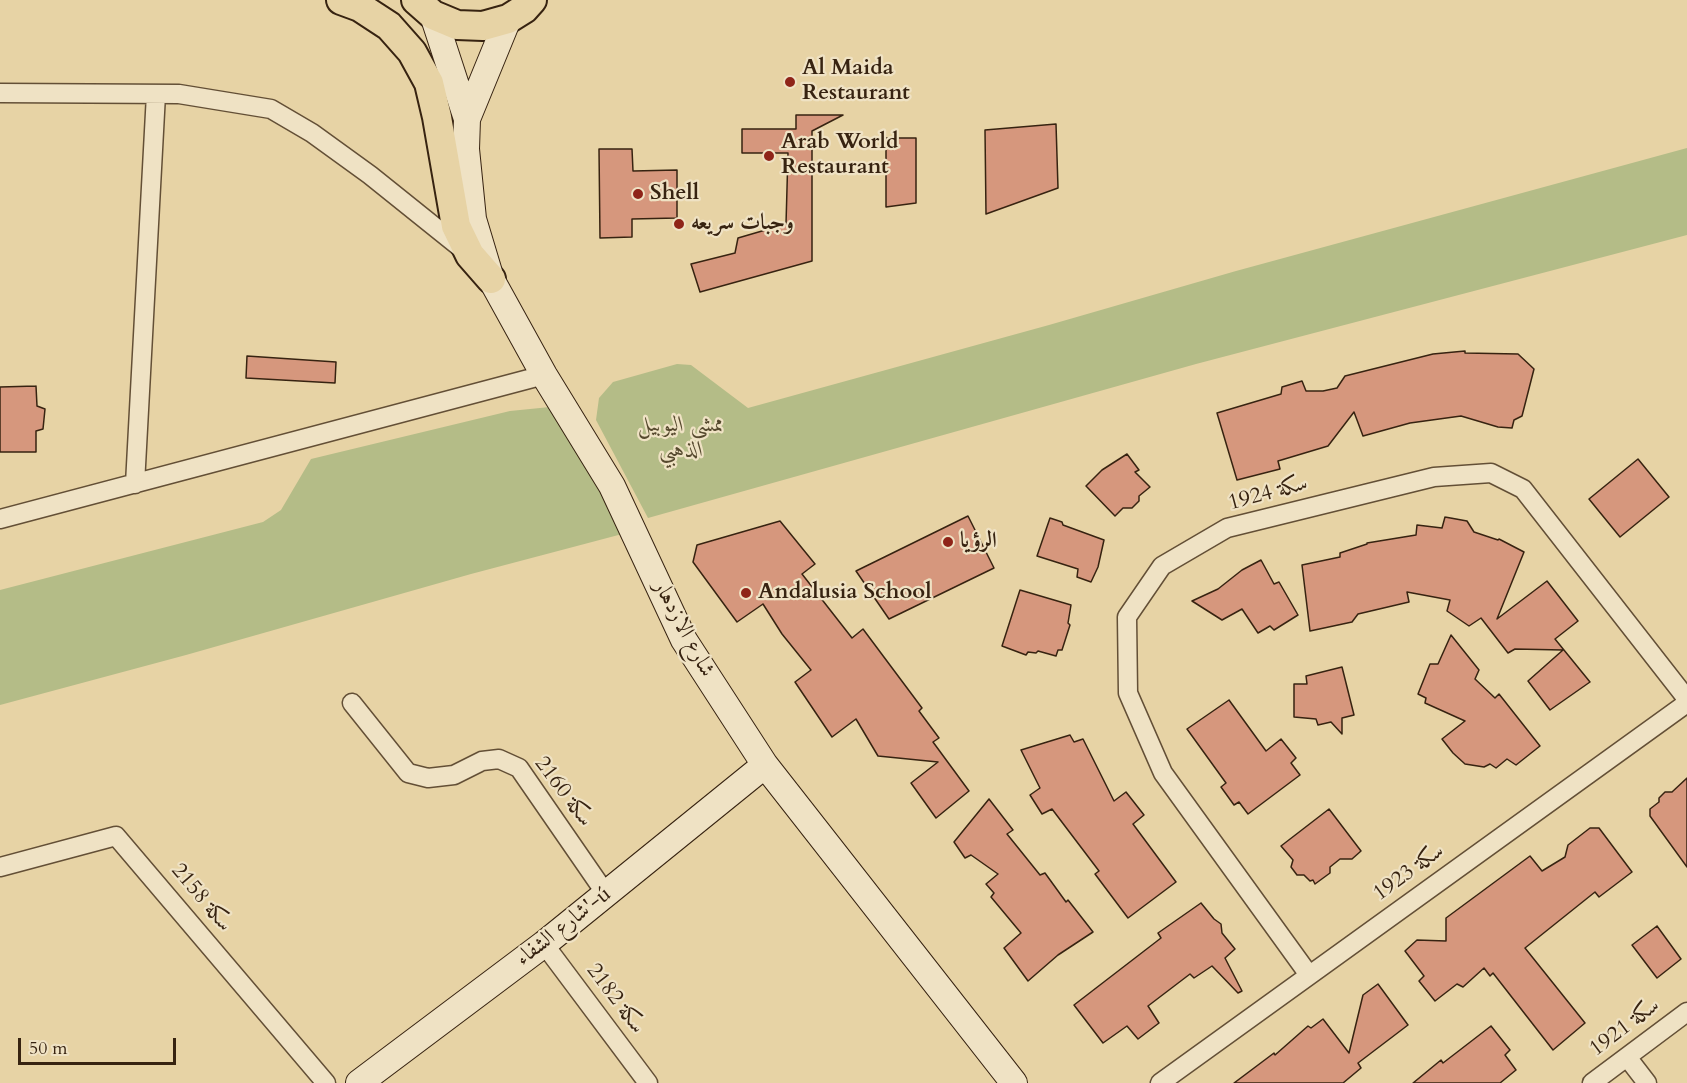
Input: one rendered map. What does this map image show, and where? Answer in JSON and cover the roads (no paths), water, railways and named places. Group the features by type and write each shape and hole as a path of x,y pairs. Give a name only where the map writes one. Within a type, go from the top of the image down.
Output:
{"main road":[{"path":"341,0 360,7 389,26 412,52 429,83 438,117 456,226 470,255 491,279"},
{"path":"419,5 457,25 483,26 526,7"}],"street":[{"name":"شارع الازدهار","path":"419,5 467,119 466,148 473,219 491,279 544,375 612,486 684,640 765,765 1014,1083"},
{"name":"شارع الازدهار","path":"467,119 526,7"},
{"path":"0,93 179,94 271,109 312,133 370,175 470,255"},
{"path":"135,484 156,94"},
{"path":"0,519 544,375"},
{"name":"سكة 1924","path":"1309,975 1163,773 1128,693 1126,617 1162,566 1227,528 1434,477 1491,473 1523,489 1687,701"},
{"name":"سكة 1923","path":"1160,1083 1687,701"},
{"name":"سكة 2160","path":"352,703 408,773 428,778 454,775 482,761 499,759 519,768 606,894"},
{"name":"شارع الشفاء'-ú","path":"359,1083 544,944 765,765"},
{"name":"سكة 2158","path":"0,867 116,836 326,1083"},
{"name":"سكة 2182","path":"544,944 648,1083"},
{"name":"سكة 1921","path":"1592,1083 1687,1012"},
{"path":"1627,1057 1647,1083"}],"place":[{"name":"Al Maida Restaurant","path":"790,82"},
{"name":"Arab World Restaurant","path":"769,156"},
{"name":"Shell","path":"638,194"},
{"name":"وجبات سريعه","path":"679,224"},
{"name":"الرؤيا","path":"948,542"},
{"name":"Andalusia School","path":"746,593"}],"park label":[{"name":"ممشى اليوبيل الذهبي","path":"681,438"}]}
